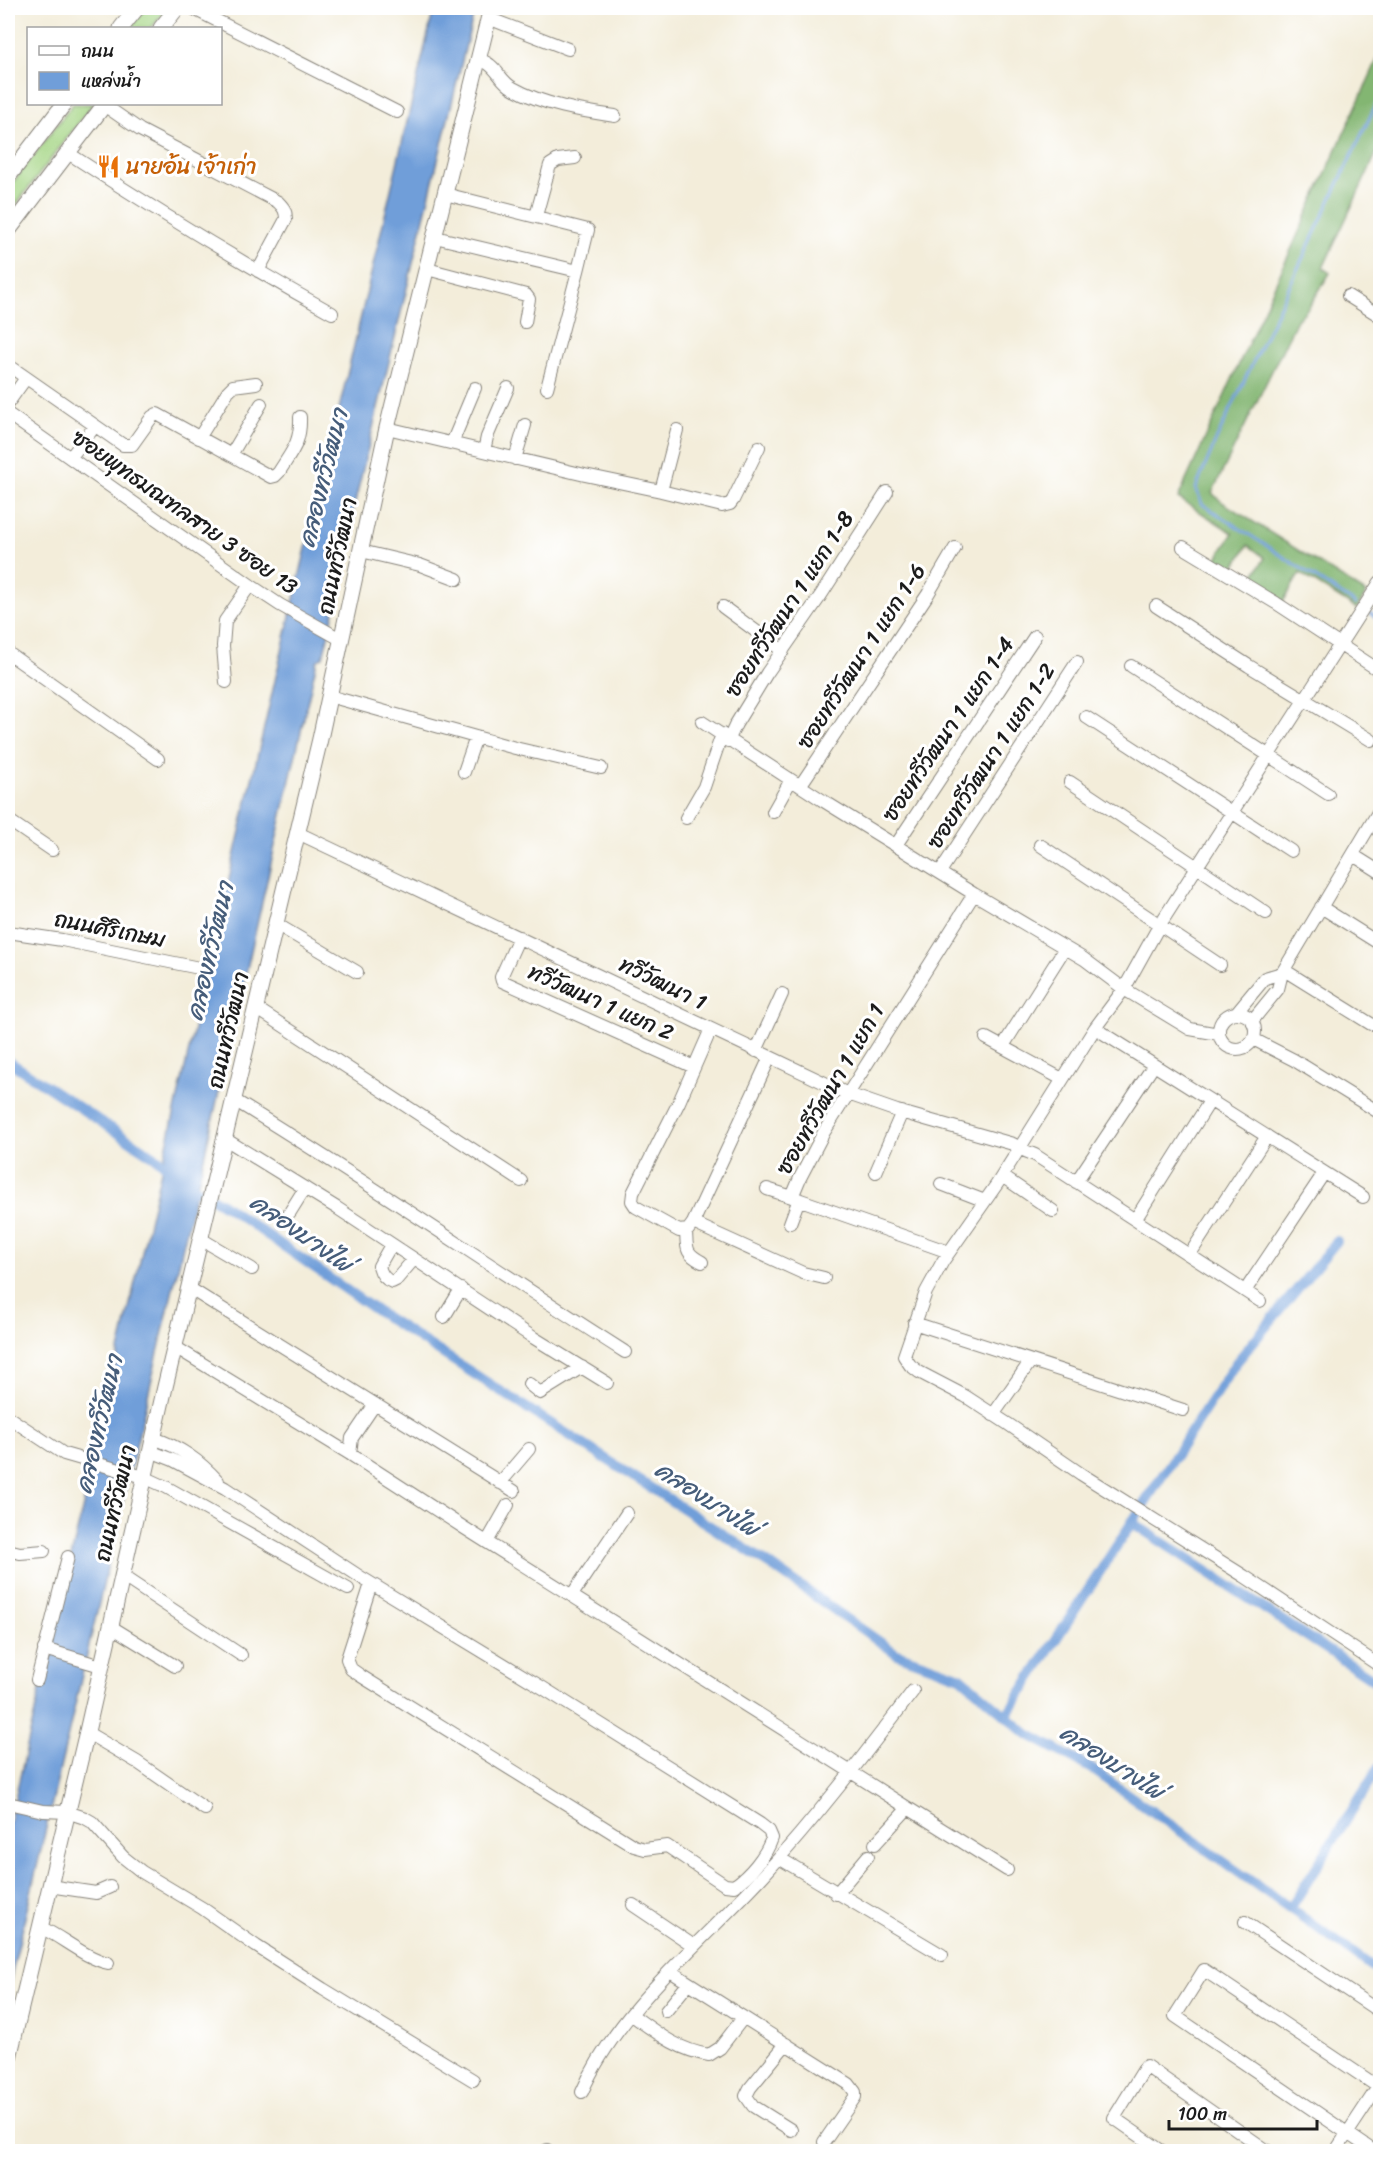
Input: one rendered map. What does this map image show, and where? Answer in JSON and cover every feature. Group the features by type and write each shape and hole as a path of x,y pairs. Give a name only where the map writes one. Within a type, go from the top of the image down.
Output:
{"main road":[{"path":"122,27 137,8"},
{"path":"162,27 177,8"},
{"name":"ถนนทวีวัฒนา","path":"8,2062 86,1732 95,1664 110,1626 298,833 329,696 335,636 361,551 387,428 489,13"},
{"path":"8,177 63,105"},
{"path":"8,231 104,105"}],"street":[{"path":"192,8 397,112"},
{"path":"489,13 568,49"},
{"path":"478,59 490,65 503,81 513,88 535,98 615,117"},
{"path":"106,105 140,130 278,202 286,213 286,219 258,271"},
{"path":"68,153 153,208 332,313"},
{"path":"536,216 550,165 558,160 574,158"},
{"path":"445,194 588,230 547,388"},
{"path":"435,237 578,271"},
{"path":"427,269 526,295 529,299 525,322"},
{"path":"1348,296 1380,316"},
{"path":"8,365 123,445 132,445 152,417 157,414 265,474 276,476 299,440 300,417"},
{"path":"8,403 26,378"},
{"path":"199,438 233,386 256,383"},
{"path":"452,443 475,387"},
{"path":"484,451 508,388"},
{"path":"231,455 261,404"},
{"name":"ซอยพุทธมณฑลสาย 3 ซอย 13","path":"8,414 250,585 335,636"},
{"path":"515,459 525,425"},
{"path":"70,458 95,426"},
{"path":"387,428 722,506 730,504 759,447"},
{"path":"661,491 677,430"},
{"name":"ซอยทวีวัฒนา 1 แยก 1-8","path":"686,818 704,787 725,737 736,724 887,492"},
{"path":"1183,547 1380,671"},
{"name":"ซอยทวีวัฒนา 1 แยก 1-6","path":"773,812 928,594 955,548"},
{"path":"361,551 420,565 457,579"},
{"path":"1380,582 1197,867 1124,989 1095,1028 1002,1176 949,1252 926,1292 904,1356 910,1365 993,1415 1380,1666"},
{"path":"226,682 223,632 225,621 250,585"},
{"path":"1156,606 1371,740"},
{"path":"723,607 783,651"},
{"name":"ซอยทวีวัฒนา 1 แยก 1-4","path":"896,845 1035,636"},
{"path":"8,653 158,759"},
{"name":"ซอยทวีวัฒนา 1 แยก 1-2","path":"940,872 1077,662"},
{"path":"1131,666 1328,794"},
{"path":"329,696 476,737 602,768"},
{"path":"1086,717 1291,851"},
{"path":"702,722 795,783 1084,959 1124,989 1190,1029 1219,1034"},
{"path":"464,772 476,737"},
{"path":"1070,782 1266,913"},
{"path":"1252,1021 1278,989 1283,971 1380,809"},
{"path":"8,820 52,850"},
{"name":"ทวีวัฒนา 1","path":"298,833 848,1094 1013,1144 1035,1155 1260,1301"},
{"path":"1040,845 1220,964"},
{"path":"1353,855 1380,872"},
{"name":"ซอยทวีวัฒนา 1 แยก 1","path":"949,1252 796,1198 809,1159 974,894"},
{"path":"1321,908 1380,944"},
{"path":"276,924 357,972"},
{"name":"ถนนศิริเกษม","path":"8,932 62,940 204,969"},
{"name":"ทวีวัฒนา 1 แยก 2","path":"519,937 501,977 502,981 694,1067"},
{"path":"1003,1046 1065,948"},
{"path":"1236,1013 1252,1021 1255,1031 1253,1039 1246,1047 1233,1049 1223,1043 1219,1034 1221,1021 1236,1013 1265,978 1283,971"},
{"path":"1283,971 1371,1024"},
{"path":"756,1051 782,994"},
{"path":"256,1008 521,1181"},
{"path":"1095,1028 1363,1197"},
{"path":"711,1029 679,1102 633,1193 632,1201 645,1213 679,1231 689,1227 803,1274 824,1278"},
{"path":"986,1038 1062,1079"},
{"path":"1253,1039 1294,1060 1380,1113"},
{"path":"702,1262 690,1256 688,1252 689,1227 770,1057"},
{"path":"1076,1182 1154,1065"},
{"path":"234,1100 625,1352"},
{"path":"1135,1220 1210,1101"},
{"path":"876,1172 902,1112"},
{"path":"1190,1254 1267,1136"},
{"path":"225,1139 607,1383"},
{"path":"1245,1291 1324,1173"},
{"path":"1002,1176 1053,1211"},
{"path":"941,1184 984,1201"},
{"path":"290,1212 305,1188"},
{"path":"767,1190 796,1198 790,1223"},
{"path":"201,1239 252,1269"},
{"path":"392,1245 379,1266 381,1274 387,1280 392,1282 396,1280 414,1258"},
{"path":"189,1288 514,1491"},
{"path":"444,1317 461,1289"},
{"path":"914,1323 1183,1410"},
{"path":"175,1347 350,1454 1007,1870"},
{"path":"993,1415 1030,1362"},
{"path":"529,1384 540,1393 582,1367"},
{"path":"350,1454 352,1438 375,1404"},
{"path":"8,1417 48,1444 74,1458 144,1477 348,1589"},
{"path":"152,1444 174,1445 186,1452 208,1469 225,1488 371,1584 760,1824 772,1838 762,1856 734,1886 725,1885 667,1846 645,1849 634,1846 361,1676 351,1669 348,1659 371,1584"},
{"path":"500,1483 529,1449"},
{"path":"487,1542 508,1505"},
{"path":"572,1595 627,1513"},
{"path":"8,1550 20,1553 44,1551"},
{"path":"37,1680 68,1557"},
{"path":"122,1576 241,1655"},
{"path":"110,1626 175,1666"},
{"path":"45,1649 95,1664"},
{"path":"582,2092 604,2051 632,2015 670,1971 779,1858 851,1772 913,1691"},
{"path":"86,1732 137,1762 204,1809"},
{"path":"8,1803 43,1811 67,1812 92,1822 123,1857 142,1872 202,1908 323,1989 473,2080"},
{"path":"875,1844 908,1808"},
{"path":"836,1894 868,1856"},
{"path":"779,1858 942,1955"},
{"path":"49,1886 96,1893 110,1887"},
{"path":"633,1905 694,1946"},
{"path":"1245,1922 1380,2012"},
{"path":"40,1927 96,1960 108,1963"},
{"path":"1335,2151 1348,2133 1380,2086 1204,1970 1175,2016 1348,2133 1375,2151"},
{"path":"670,1971 849,2084 855,2092 852,2104 824,2142"},
{"path":"666,2011 688,1984"},
{"path":"632,2015 666,2040 684,2049 709,2055 720,2048 742,2018"},
{"path":"786,2044 746,2096 748,2102 753,2106 791,2130"},
{"path":"1163,2151 1113,2118 1146,2066 1269,2151"}],"green space":[{"path":"146,8 168,8 152,27 131,27"},
{"path":"1380,54 1380,146 1323,268 1330,273 1309,307 1297,320 1212,493 1222,502 1366,593 1357,609 1300,573 1283,602 1249,582 1265,558 1248,545 1232,571 1215,561 1233,533 1178,498"},
{"path":"72,105 92,105 8,215 8,189"}],"water":[{"name":"คลองทวีวัฒนา","path":"434,8 475,8 330,605 334,612 323,657 317,661 209,1136 8,1990 8,1828"}],"waterway":[{"path":"1356,604 1202,504 1196,488 1216,440 1380,96"},
{"path":"1370,613 1380,620"},
{"name":"คลองบางไผ่","path":"8,1061 158,1159 172,1172"},
{"name":"คลองบางไผ่","path":"185,1182 227,1207 384,1316 769,1564 897,1654 961,1677 1026,1733 1092,1769 1380,1972"},
{"path":"1006,1716 1235,1364 1337,1241"},
{"path":"1131,1522 1380,1684"},
{"path":"1290,1909 1380,1766"}],"place":[{"name":"นายอ้น เจ้าเก่า","path":"108,166"}]}
